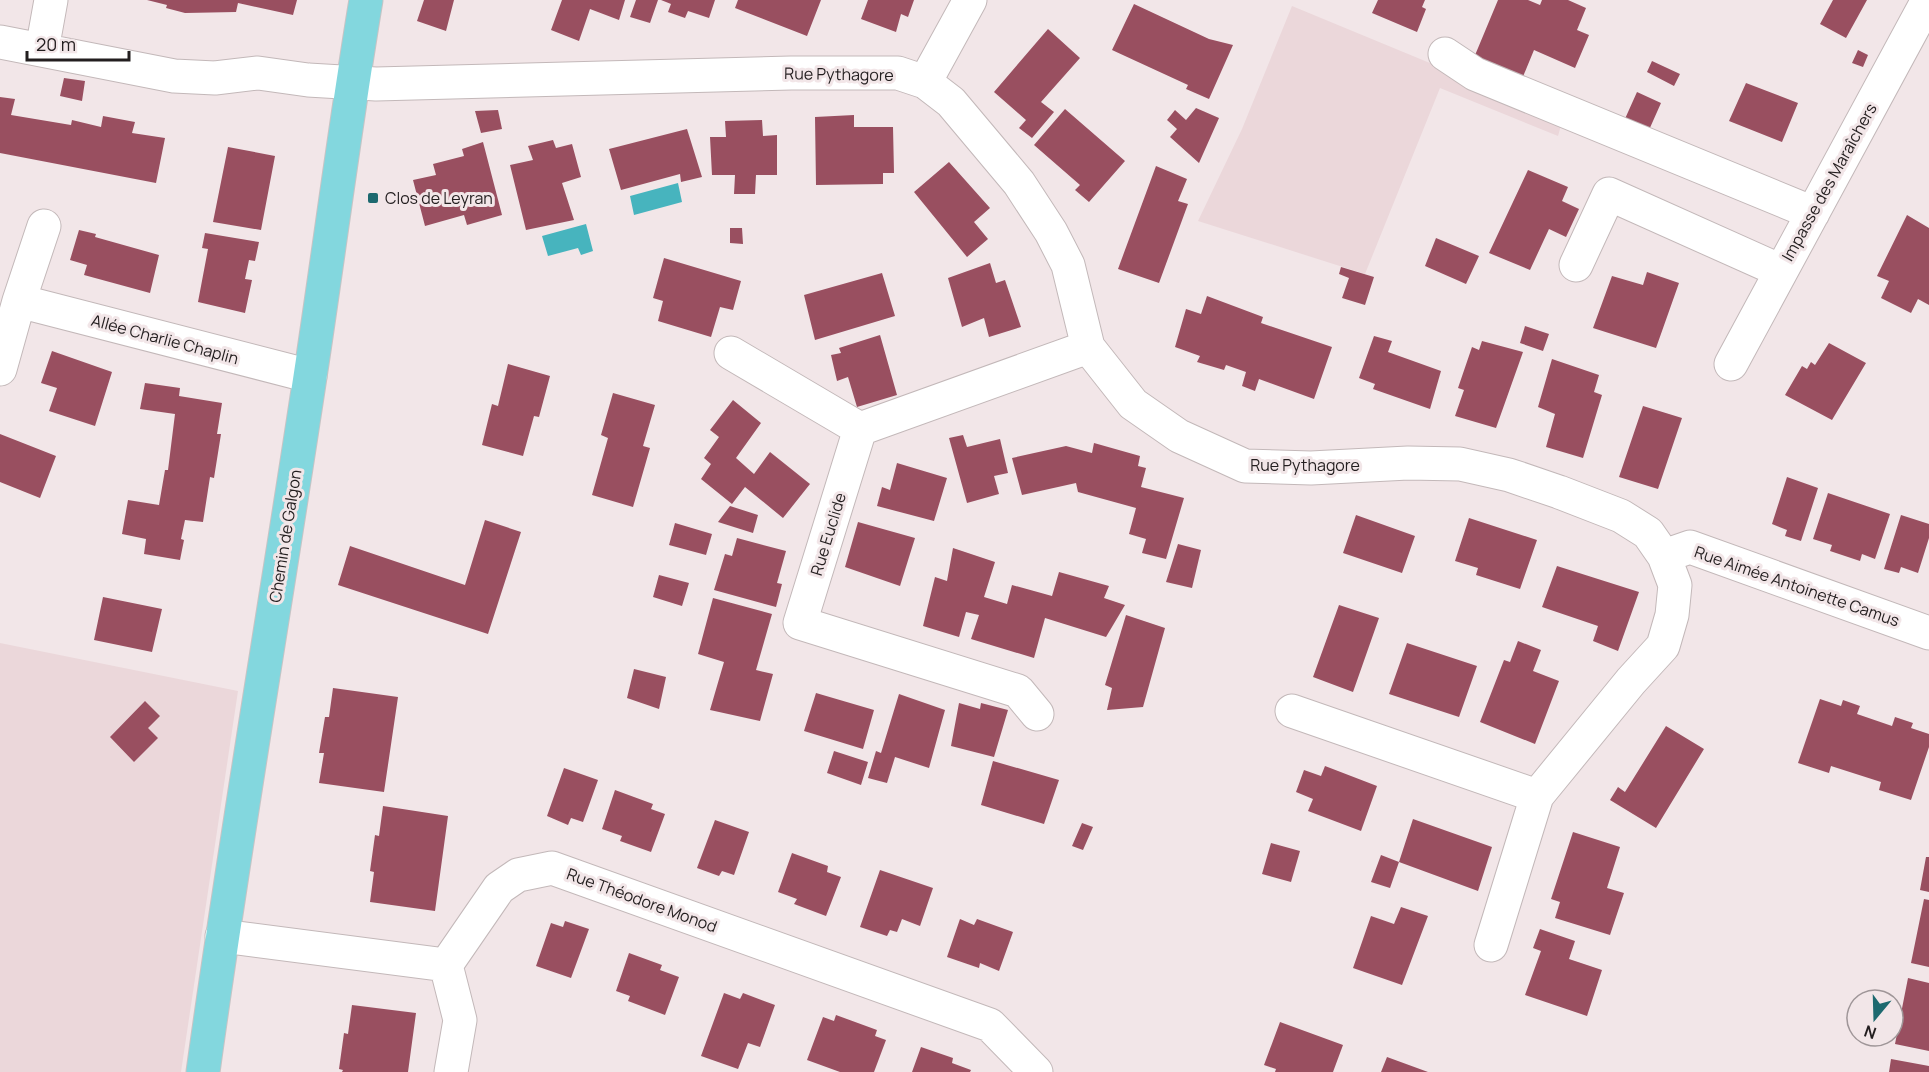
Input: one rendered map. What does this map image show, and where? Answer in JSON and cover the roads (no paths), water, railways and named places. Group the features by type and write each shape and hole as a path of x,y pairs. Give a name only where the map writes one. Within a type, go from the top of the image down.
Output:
{"main road":[{"name":"Chemin de Galgon","path":"203,1072 366,0"}],"street":[{"path":"42,50 51,0"},
{"path":"925,82 970,0"},
{"name":"Impasse des Maraîchers","path":"1731,364 1929,0"},
{"name":"Rue Pythagore","path":"0,42 174,76 215,78 258,73 352,83 423,83 791,73 898,74 925,82 951,102 1019,183 1051,232 1068,266 1088,347 1133,404 1179,436 1245,466 1311,468 1408,463 1460,464 1509,475 1621,516 1648,533 1664,556 1675,585 1672,615 1663,646 1631,681 1538,796 1491,945"},
{"path":"1445,54 1475,74 1813,213"},
{"path":"1576,265 1609,194 1781,271"},
{"path":"0,369 19,301 44,226"},
{"name":"Allée Charlie Chaplin","path":"19,301 310,376"},
{"path":"731,353 860,429 1088,347"},
{"name":"Rue Euclide","path":"860,429 800,623 1018,691 1037,714"},
{"name":"Rue Aimée Antoinette Camus","path":"1664,556 1690,547 1929,633"},
{"path":"1292,711 1538,796"},
{"name":"Rue Théodore Monod","path":"446,965 499,888 518,875 552,868 990,1024 1036,1072"},
{"path":"222,936 446,965 460,1020 451,1072"}],"water":[{"path":"678,183 682,202 634,215 630,196"},
{"path":"586,224 593,251 581,255 578,248 548,256 542,236"}],"place":[{"name":"Clos de Leyran","path":"373,198"}]}
